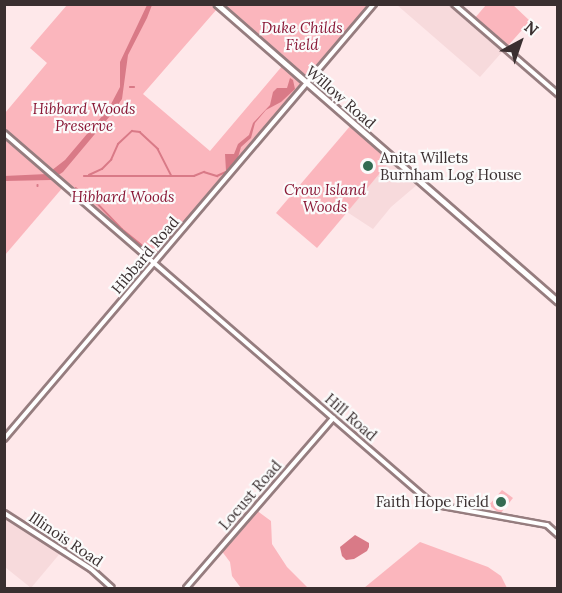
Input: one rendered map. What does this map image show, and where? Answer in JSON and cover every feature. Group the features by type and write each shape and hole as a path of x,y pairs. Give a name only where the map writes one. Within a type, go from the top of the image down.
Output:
{"main road":[{"name":"Willow Road","path":"217,4 558,301"}],"street":[{"name":"Hibbard Road","path":"4,439 374,4"},
{"path":"454,4 558,94"},
{"name":"Hill Road","path":"4,133 434,504 547,525 558,534"},
{"name":"Locust Road","path":"186,588 333,418"},
{"name":"Illinois Road","path":"4,513 91,569 112,588"}],"shaded area":[{"path":"147,5 152,5 128,55 122,99 110,116 63,172 51,180 5,181 4,176 47,174 65,160 109,108 120,87 120,62"},
{"path":"397,5 450,5 503,51 480,77"},
{"path":"290,78 293,80 295,89 281,102 266,110 255,123 251,138 241,147 237,161 226,171 225,154 234,154 238,144 249,135 253,123 270,105 273,92 277,88 287,88"},
{"path":"391,160 418,184 391,207 373,229 347,212"},
{"path":"4,514 62,551 31,588 5,567"},
{"path":"355,535 369,543 369,547 367,551 354,559 346,560 342,556 340,547"}],"green space":[{"name":"Hibbard Woods Preserve","path":"215,4 217,9 143,94 210,151 283,65 303,84 154,259 5,132 5,113 47,63 30,48 67,5"},
{"name":"Duke Childs Field","path":"369,4 371,6 307,78 220,5"},
{"path":"512,4 530,21 507,47 474,19 486,5"},
{"name":"Crow Island Woods","path":"351,125 391,160 317,248 276,213"},
{"path":"4,135 64,186 5,255 4,255"},
{"name":"Faith Hope Field","path":"502,490 513,498 500,514 489,505"},
{"path":"256,510 271,521 272,544 287,567 308,588 241,588 232,576 230,562 221,550"},
{"path":"420,542 488,567 501,576 507,588 364,588"}],"waterway":[{"path":"89,175 102,169 111,160 118,144 132,131 140,132 158,149 171,175"},
{"path":"84,176 194,176 204,172 217,176 226,172"},
{"path":"76,188 97,203 122,229 154,255"}],"place":[{"name":"Anita Willets Burnham Log House","path":"368,166"},
{"name":"Faith Hope Field","path":"501,502"}],"park label":[{"name":"Hibbard Woods","path":"123,197"}]}
